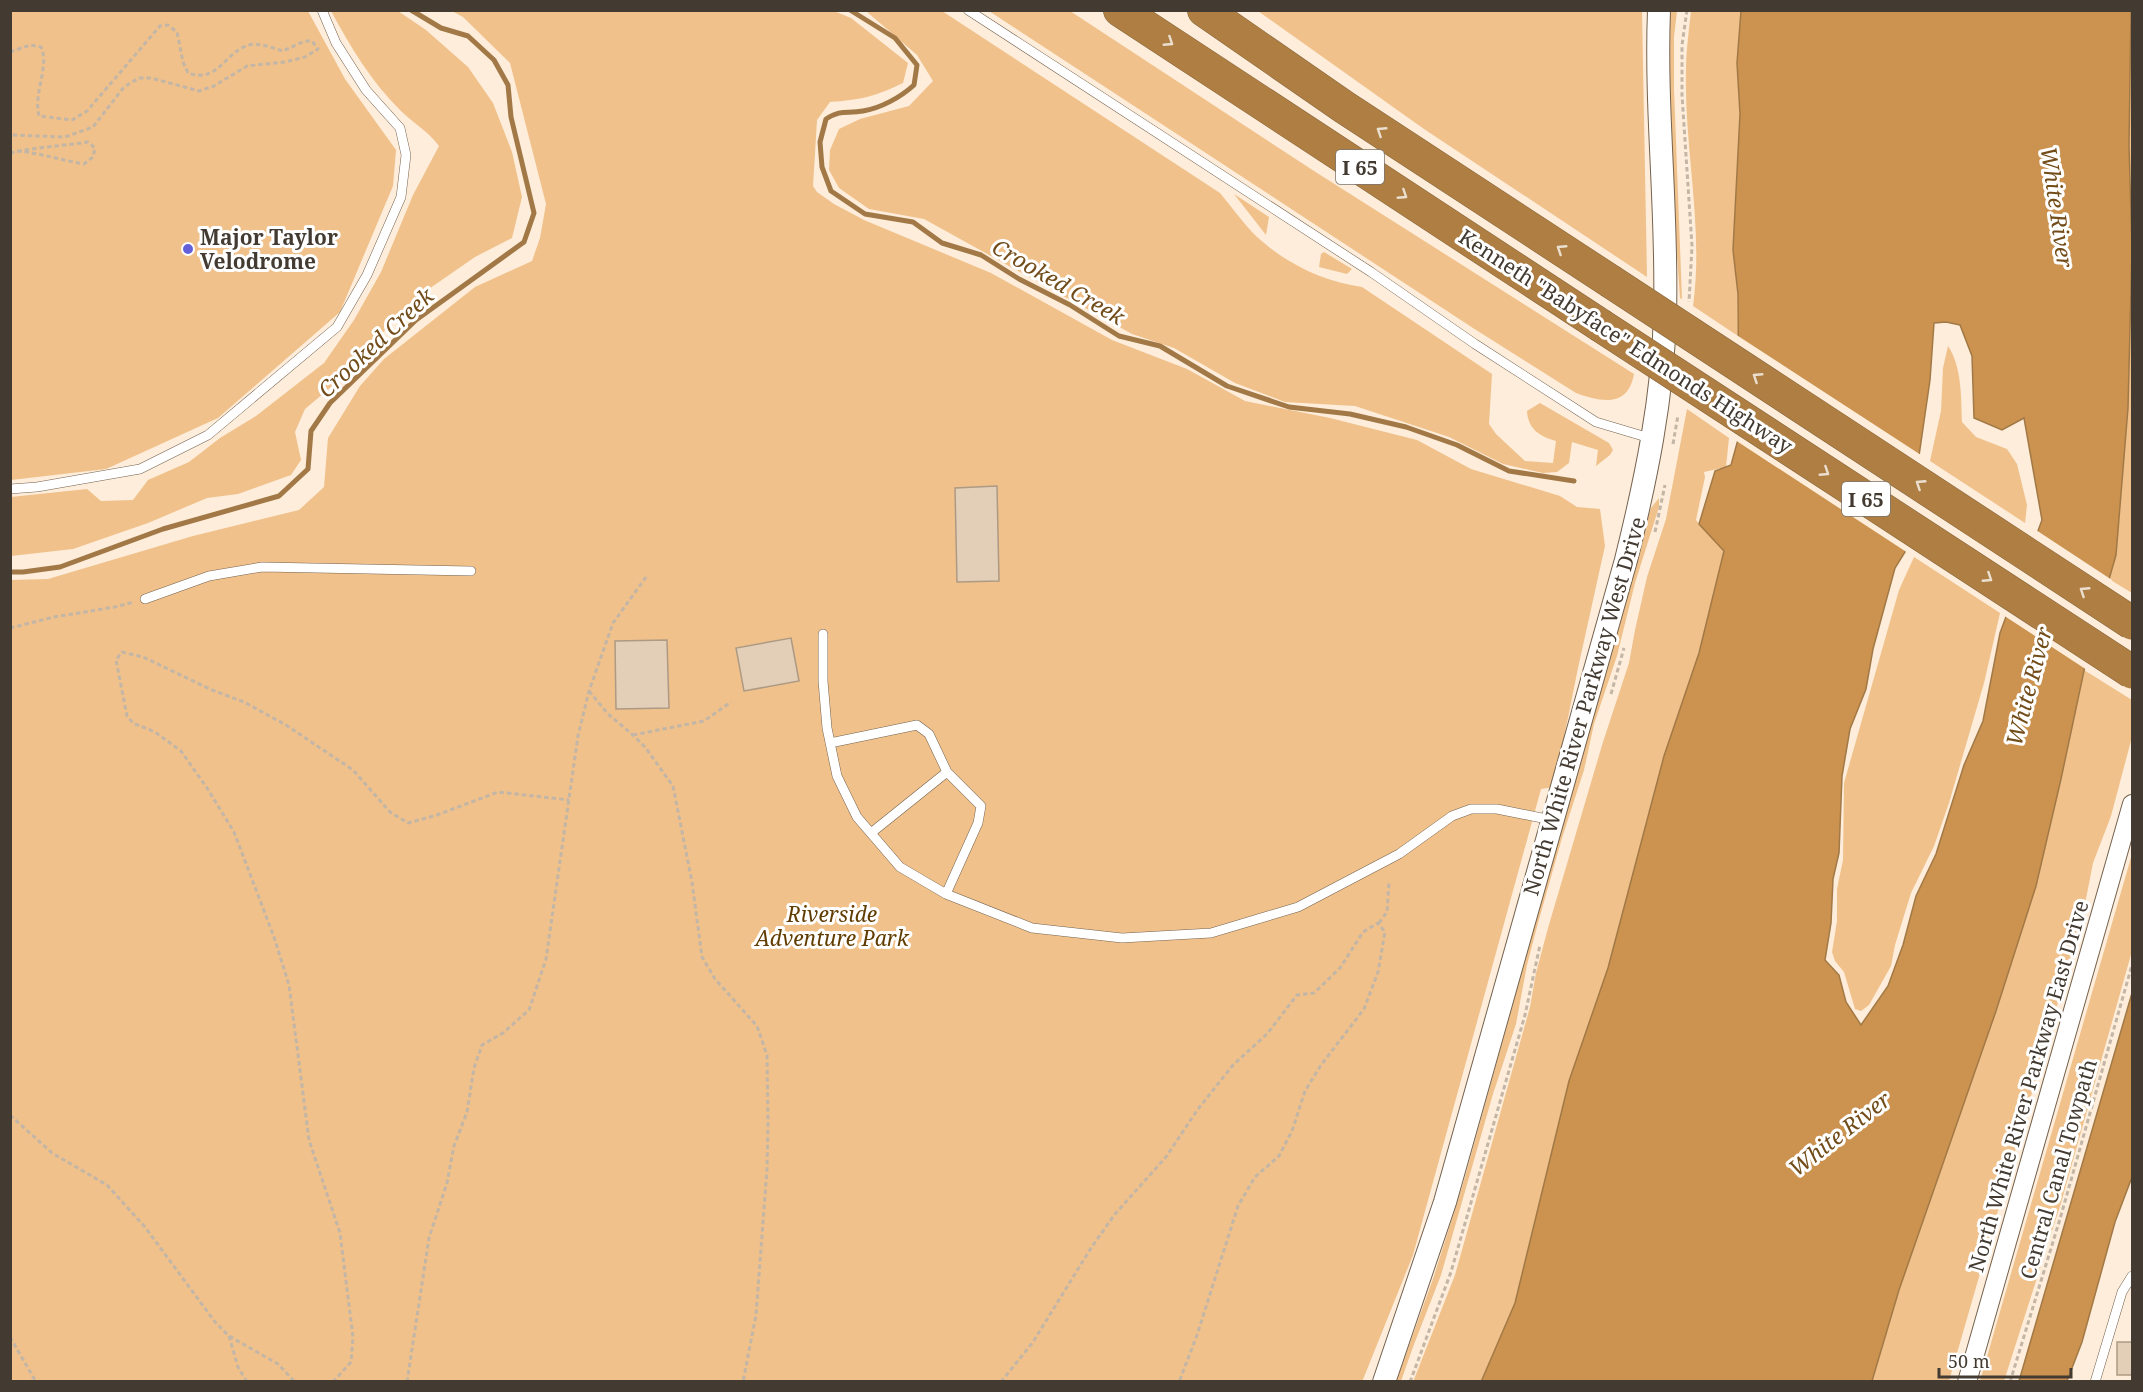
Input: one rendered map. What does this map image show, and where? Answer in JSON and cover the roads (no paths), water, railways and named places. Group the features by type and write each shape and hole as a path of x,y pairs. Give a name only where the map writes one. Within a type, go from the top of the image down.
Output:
{"highway":[{"name":"Kenneth \"Babyface\" Edmonds Highway","path":"1120,10 2133,672"},
{"name":"Kenneth \"Babyface\" Edmonds Highway","path":"1204,10 1344,107 2133,623"}],"street":[{"name":"North White River Parkway West Drive","path":"1384,1382 1445,1202 1626,560 1653,439 1661,379 1665,314 1657,71 1659,10"},
{"name":"North White River Parkway East Drive","path":"1967,1382 2133,804"}],"lane":[{"path":"10,489 47,486 140,469 208,435 337,327 367,275 401,197 406,155 400,129 366,90 336,43 322,10"},
{"path":"968,10 1371,272 1475,344 1596,422 1653,439"},
{"path":"145,599 209,576 262,567 471,571"},
{"path":"823,634 823,681 830,743 837,776 857,817 900,867 946,894 1032,928 1122,938 1211,933 1298,908 1400,854 1452,816 1471,809 1497,809 1552,820"},
{"path":"830,743 917,725 929,734 947,772 981,806 978,823 946,894"},
{"path":"871,833 947,772"},
{"path":"2095,1382 2122,1292 2133,1276"}],"water":[{"name":"White River","path":"1741,11 2131,11 2129,145 2132,249 2128,408 2116,555 2088,652 2036,886 1996,1011 1899,1290 1872,1381 1481,1382 1515,1303 1569,1081 1608,968 1664,756 1699,653 1724,551 1699,524 1715,471 1731,465 1739,436 1738,294 1733,250 1740,114 1737,63","holes":["1946,322 1960,325 1972,356 1974,418 2002,430 2024,418 2042,520 2000,633 1983,721 1964,765 1936,854 1916,896 1903,945 1888,986 1861,1025 1846,1002 1839,975 1825,960 1831,923 1833,879 1839,853 1842,776 1850,729 1866,689 1873,649 1895,568 1905,552 1930,380 1934,323"]},
{"path":"2132,993 2132,1177 2115,1222 2082,1342 2067,1381 2019,1381"}],"waterway":[{"name":"Crooked Creek","path":"10,572 60,567 163,529 279,496 308,469 311,431 330,403 416,320 524,242 534,213 511,117 508,85 494,60 468,36 441,28 411,10"},
{"name":"Crooked Creek","path":"850,10 895,38 917,65 914,85 897,98 870,110 840,113 826,119 820,142 822,167 831,191 865,214 913,222 942,243 981,255 1019,279 1070,305 1119,336 1160,346 1227,386 1289,407 1350,414 1406,427 1457,445 1509,471 1574,481"}],"place":[{"name":"Major Taylor Velodrome","path":"188,249"}],"park label":[{"name":"Riverside Adventure Park","path":"832,926"}]}
